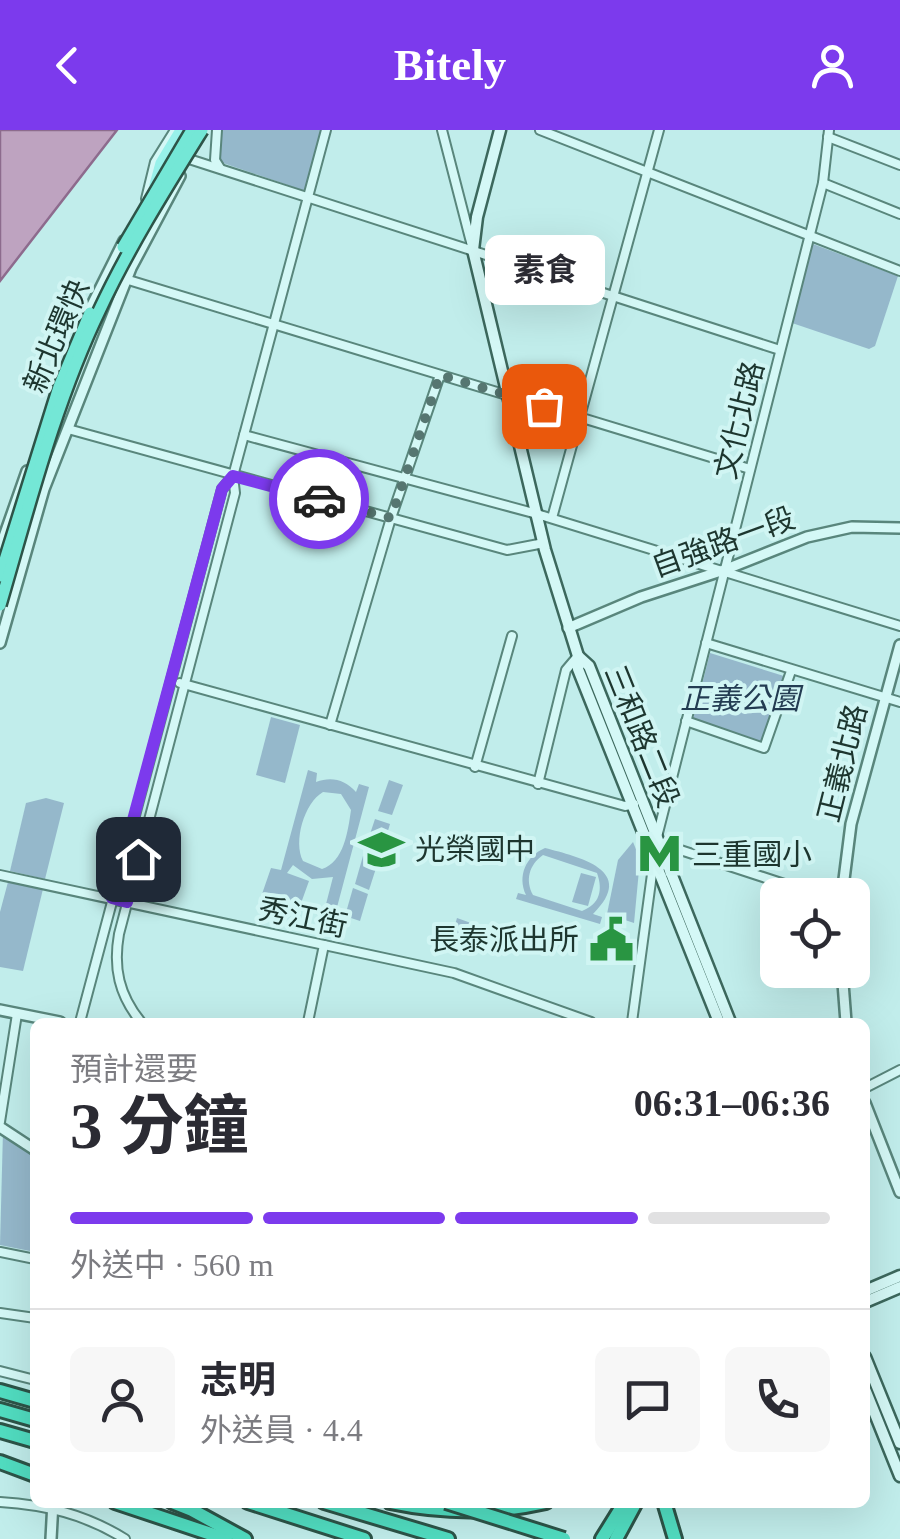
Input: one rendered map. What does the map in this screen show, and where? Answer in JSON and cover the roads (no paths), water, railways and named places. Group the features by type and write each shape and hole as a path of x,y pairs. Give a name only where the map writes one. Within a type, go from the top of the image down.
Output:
{"highway":[{"name":"新北環快","path":"0,576 29,476 78,337 184,130"},
{"path":"0,605 68,387 100,309 154,207 205,130"},
{"path":"0,1391 30,1400"},
{"path":"0,1410 30,1419"},
{"path":"0,1431 30,1440"},
{"path":"0,1462 30,1472"},
{"path":"133,1508 226,1539"},
{"path":"187,1508 245,1539"},
{"path":"267,1508 364,1539"},
{"path":"344,1508 448,1539"},
{"path":"431,1508 459,1512 520,1508"},
{"path":"465,1508 564,1539"},
{"path":"602,1539 620,1508"},
{"path":"616,1539 633,1508"},
{"path":"666,1508 675,1539"}],"main road":[{"path":"155,184 161,163 184,130"},
{"path":"473,250 477,217 500,130"},
{"name":"三和路二段","path":"473,250 568,628 578,656 589,666 655,860 717,1018"},
{"name":"三和路二段","path":"637,803 658,840 728,1018"},
{"path":"870,1289 900,1276"},
{"path":"870,1300 900,1288"},
{"path":"870,1370 900,1444"},
{"path":"870,1396 890,1422 900,1476"}],"street":[{"path":"146,199 155,162 184,130"},
{"path":"0,643 29,534 126,281 205,130"},
{"path":"217,130 214,160 220,168"},
{"path":"138,1018 128,1006 117,975 116,950 235,493 233,476 326,130"},
{"path":"442,130 473,250"},
{"path":"540,130 900,272"},
{"path":"552,518 660,130"},
{"path":"829,134 900,165"},
{"name":"文化北路","path":"633,1018 658,840 824,182 829,134"},
{"path":"189,158 780,350"},
{"path":"824,182 900,214"},
{"path":"0,548 72,352 155,184"},
{"path":"108,273 750,469"},
{"path":"330,725 391,518 440,375"},
{"path":"68,429 507,550 544,543"},
{"path":"244,435 552,518 900,626"},
{"path":"81,1018 222,489 233,476"},
{"name":"自強路一段","path":"568,628 786,544 866,526 900,528"},
{"path":"7,527 29,534"},
{"path":"475,766 512,636"},
{"path":"706,644 900,702"},
{"name":"正義北路","path":"844,878 850,824 900,645"},
{"path":"538,784 566,670 578,656"},
{"path":"686,721 764,748 792,671"},
{"path":"171,681 538,784 625,806 637,803"},
{"path":"658,840 769,878"},
{"name":"秀江街","path":"0,875 454,973 580,1018"},
{"path":"309,1018 324,945"},
{"path":"843,988 846,1018"},
{"path":"0,1010 38,1018"},
{"path":"16,1014 0,1124 30,1146"},
{"path":"870,1085 900,1070"},
{"path":"870,1116 900,1192"},
{"path":"0,1252 30,1258"},
{"path":"0,1313 30,1317"},
{"path":"0,1370 30,1379"},
{"path":"0,1502 30,1504"},
{"path":"51,1539 54,1508"},
{"path":"62,1508 91,1519 124,1539"}],"place":[{"name":"素食","path":"544,406"},
{"name":"光榮國中","path":"382,849"},
{"name":"三重國小","path":"659,854"},
{"name":"長泰派出所","path":"612,939"}],"park label":[{"name":"正義公園","path":"740,698"}]}
